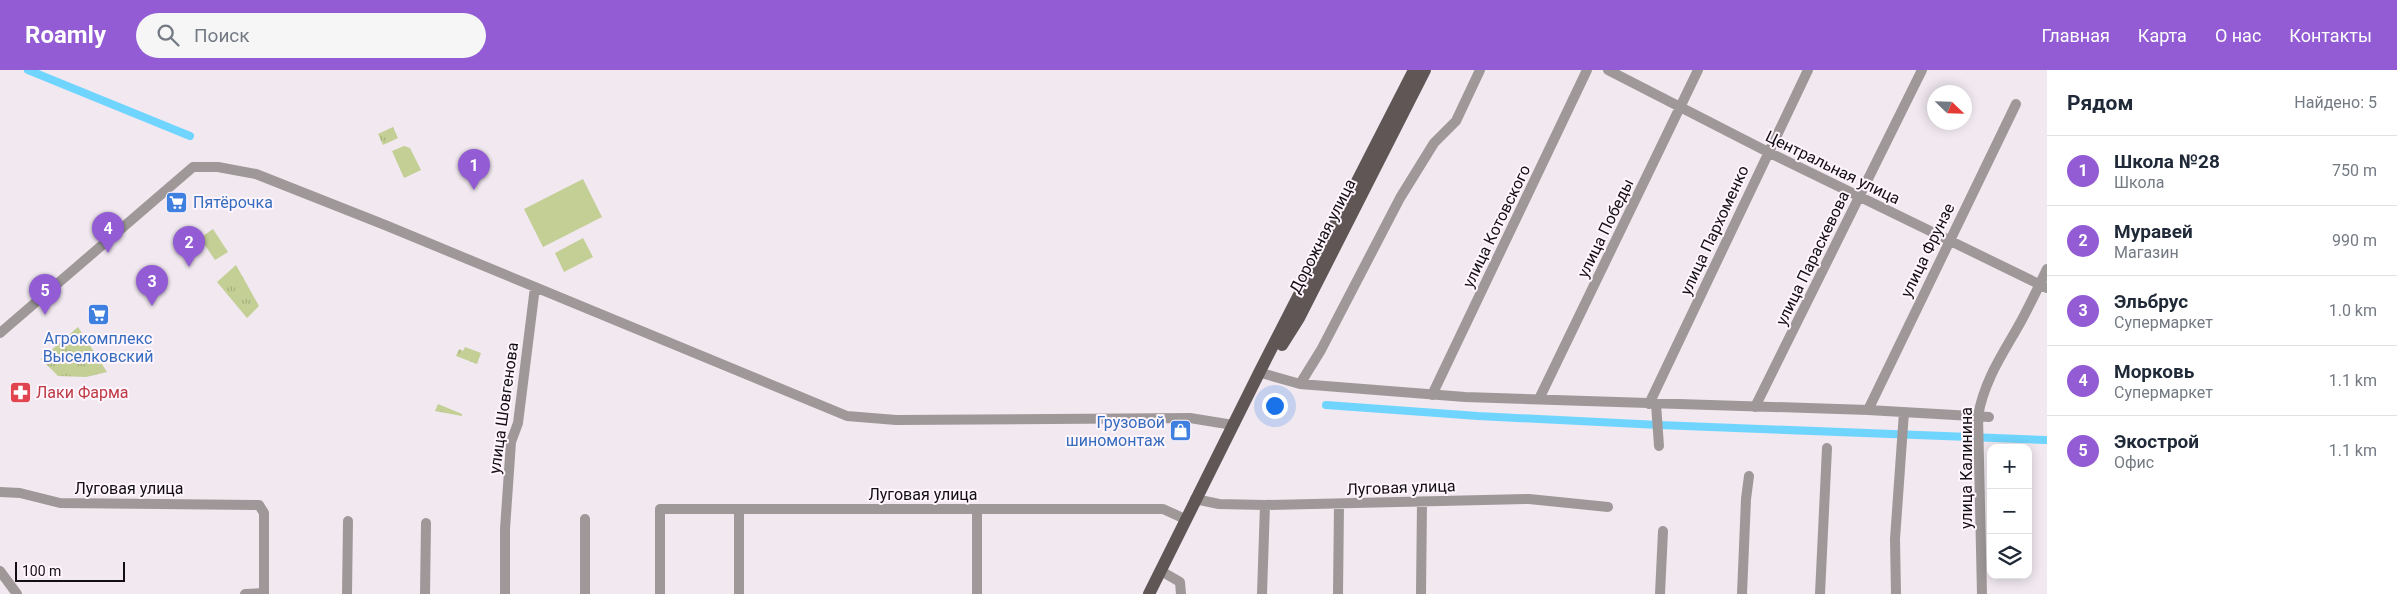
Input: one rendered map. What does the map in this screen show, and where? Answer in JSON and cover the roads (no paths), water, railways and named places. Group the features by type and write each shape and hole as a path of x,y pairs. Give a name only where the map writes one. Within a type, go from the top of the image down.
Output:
{"main road":[{"name":"Дорожная улица","path":"1149,594 1232,425 1414,70"},
{"name":"Дорожная улица","path":"1239,412 1299,318 1425,70"}],"street":[{"path":"1300,384 1321,350 1400,198 1434,143 1456,121 1480,70"},
{"name":"улица Котовского","path":"1432,395 1587,70"},
{"name":"Центральная улица","path":"1608,70 1768,152 2043,286"},
{"name":"улица Победы","path":"1539,399 1698,70"},
{"name":"улица Пархоменко","path":"1659,446 1652,404 1768,152 1808,70"},
{"name":"улица Параскевова","path":"1755,407 1922,70"},
{"name":"улица Фрунзе","path":"1868,410 1948,241 2016,104"},
{"path":"0,333 193,167 218,167 256,174 847,416 889,420 1190,418 1232,425"},
{"name":"улица Калинина","path":"1982,594 1983,416 1980,402 1992,370 2043,286 2047,269"},
{"name":"улица Шовгенова","path":"505,594 505,529 511,442 518,423 535,287"},
{"path":"1265,374 1300,384 1432,395 1868,410 1983,416"},
{"path":"1896,594 1895,539 1904,412"},
{"path":"1820,594 1827,448"},
{"path":"1742,594 1746,499 1749,476"},
{"name":"Луговая улица","path":"0,492 20,493 60,503 259,505 264,513 264,594"},
{"name":"Луговая улица","path":"1195,499 1219,504 1265,505 1339,505 1529,499 1608,507"},
{"path":"1421,594 1422,502"},
{"path":"1262,594 1265,505"},
{"path":"1338,594 1339,505"},
{"name":"Луговая улица","path":"660,594 660,509 1163,509 1185,519"},
{"path":"977,509 977,594"},
{"path":"739,510 739,594"},
{"path":"585,520 585,594"},
{"path":"347,594 348,521"},
{"path":"425,594 426,523"},
{"path":"1660,594 1663,531"},
{"path":"0,571 17,594"},
{"path":"1161,571 1180,582 1181,594"},
{"path":"245,594 264,594"}],"waterway":[{"path":"28,70 190,136"},
{"path":"1326,405 1478,416 1659,425 2045,440"}],"place":[{"name":"Школа №28","path":"474,190"},
{"name":"Пятёрочка","path":"177,202"},
{"name":"Морковь","path":"108,253"},
{"name":"Муравей","path":"189,267"},
{"name":"Эльбрус","path":"152,306"},
{"name":"Агрокомплекс Выселковский","path":"98,314"},
{"name":"Экострой","path":"45,315"},
{"name":"Лаки Фарма","path":"20,392"},
{"name":"Грузовой шиномонтаж","path":"1181,431"}]}
